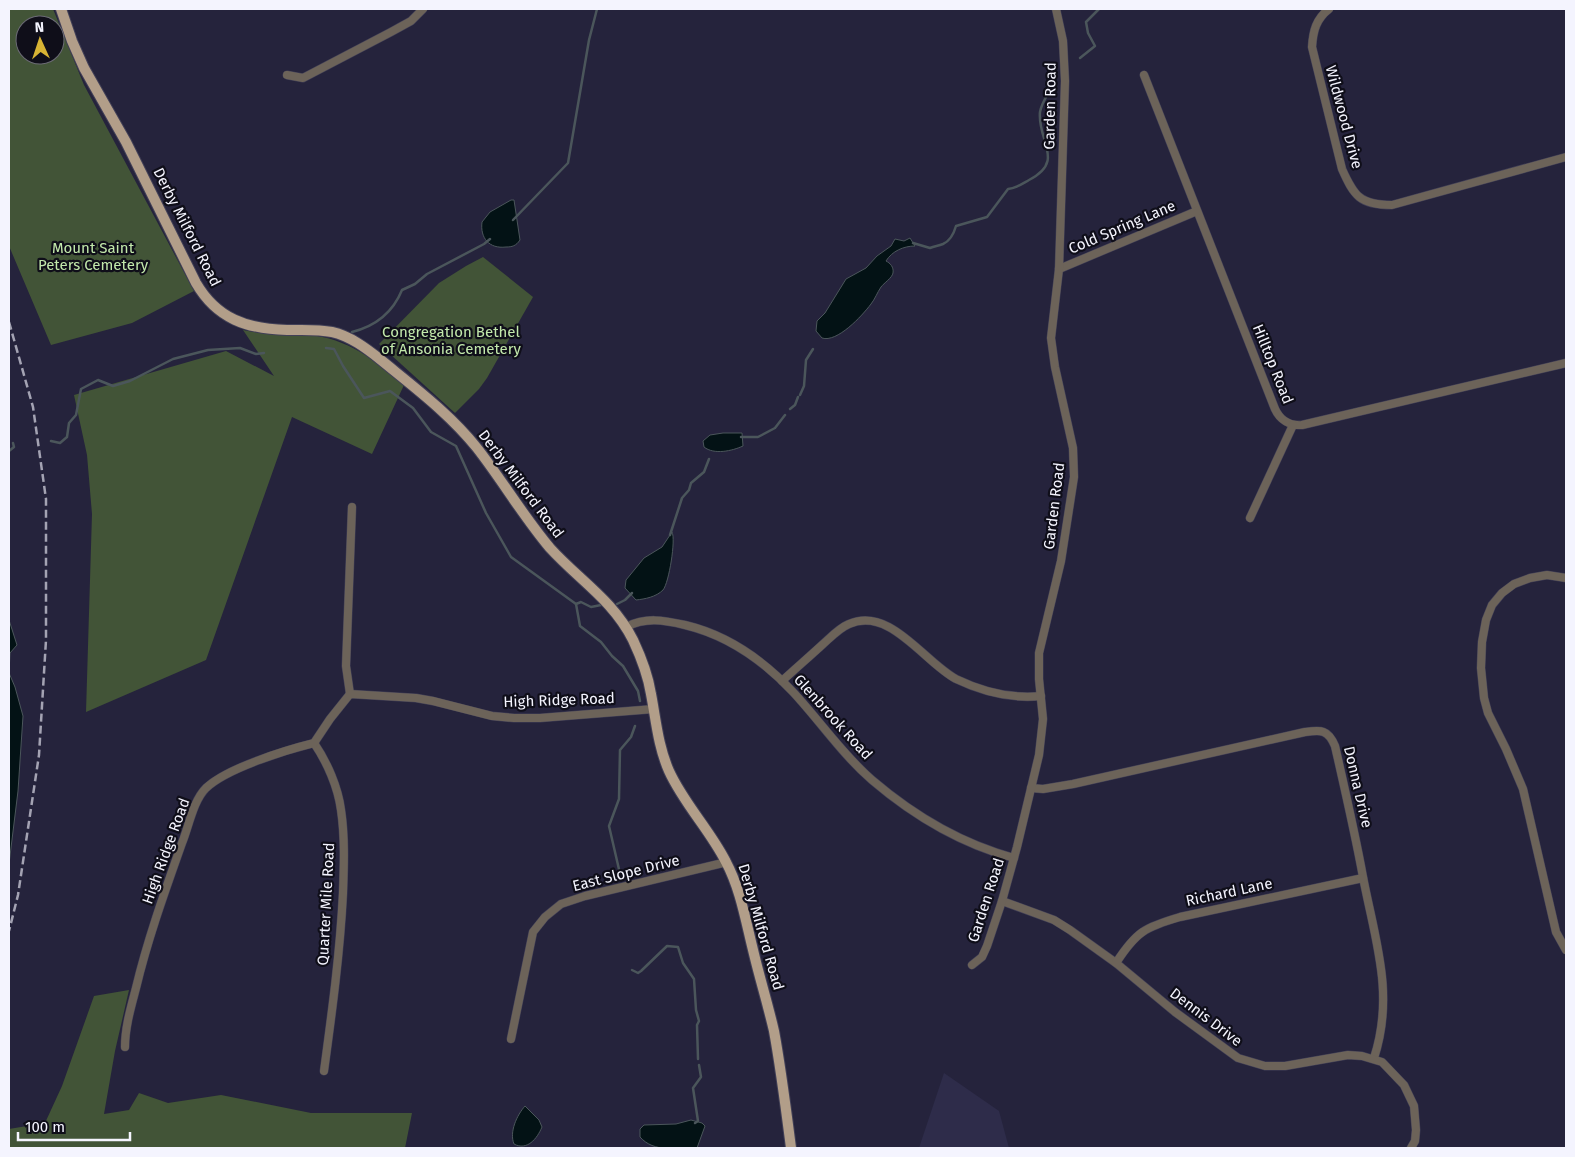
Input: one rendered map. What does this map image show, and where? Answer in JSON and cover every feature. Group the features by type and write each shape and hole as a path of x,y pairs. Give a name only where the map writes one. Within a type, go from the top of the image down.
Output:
{"main road":[{"name":"Derby Milford Road","path":"61,9 84,68 126,142 196,284 211,304 224,314 250,326 267,329 332,332 350,339 372,352 430,401 467,436 537,532 559,557 606,601 626,628 647,674 659,739 669,771 727,862 742,904 773,1028 791,1148"}],"street":[{"path":"287,75 302,78 397,29 410,21 423,9"},
{"name":"Garden Road","path":"972,965 982,957 1002,901 1031,788 1042,734 1043,719 1039,653 1064,544 1074,477 1073,448 1052,349 1052,331 1059,269 1066,81 1063,41 1056,9"},
{"name":"Wildwood Drive","path":"1329,9 1322,15 1313,30 1312,46 1342,168 1349,184 1360,199 1378,205 1392,205 1566,156"},
{"name":"Hilltop Road","path":"1144,75 1275,409 1284,420 1293,425 1302,425 1566,363"},
{"name":"Cold Spring Lane","path":"1059,269 1197,210"},
{"path":"1250,518 1293,425"},
{"path":"314,743 350,694 346,666 352,507"},
{"path":"1566,578 1547,575 1530,578 1514,584 1502,592 1492,605 1486,620 1482,642 1481,668 1484,698 1488,713 1523,789 1556,932 1566,950"},
{"name":"Glenbrook Road","path":"626,628 642,621 655,619 690,626 707,632 747,652 782,681 845,753 871,779 892,796 915,813 944,830 980,847 1014,858"},
{"path":"782,681 840,630 856,621 867,620 889,626 900,633 937,665 961,681 1002,695 1018,697 1041,696"},
{"name":"High Ridge Road","path":"350,694 424,699 492,716 514,718 540,718 654,709"},
{"name":"Donna Drive","path":"1031,788 1043,789 1073,784 1304,732 1323,731 1329,734 1335,746 1378,944 1383,981 1383,1019 1380,1040 1374,1058"},
{"name":"High Ridge Road","path":"125,1047 130,1010 156,918 196,805 205,789 216,779 232,770 314,743"},
{"name":"Quarter Mile Road","path":"314,743 321,753 338,795 341,808 344,858 341,929 324,1071"},
{"name":"East Slope Drive","path":"511,1040 533,932 545,917 561,904 585,896 727,862"},
{"name":"Richard Lane","path":"1116,963 1137,935 1155,924 1363,878"},
{"name":"Dennis Drive","path":"1002,901 1054,920 1116,963 1175,1012 1238,1058 1265,1066 1284,1066 1348,1055 1374,1058"},
{"path":"1374,1058 1382,1062 1393,1073 1404,1085 1411,1098 1416,1118 1416,1130 1415,1141 1411,1148"}],"shaded area":[{"path":"514,200 520,240 512,246 500,247 490,244 484,237 482,222 490,212"},
{"path":"910,238 915,246 899,250 886,261 892,267 892,275 881,287 867,309 842,333 822,338 816,331 817,321 825,313 846,279 866,268 877,256 891,246 895,239 904,241"},
{"path":"742,433 743,446 718,452 704,447 703,441 710,435"},
{"path":"672,532 670,570 663,590 647,598 636,600 625,588 626,580 644,558 662,547"},
{"path":"9,620 17,645 10,653 9,673"},
{"path":"9,673 23,716 18,791 9,864"},
{"path":"944,1073 999,1111 1009,1148 919,1148"},
{"path":"525,1106 539,1120 542,1127 531,1143 519,1146 514,1144 512,1134 519,1114"},
{"path":"691,1120 702,1123 705,1126 697,1148 659,1148 640,1137 640,1129 644,1125 676,1124"}],"green space":[{"name":"Mount Saint Peters Cemetery","path":"9,9 53,9 55,15 15,15 15,65 65,65 65,38 84,85 194,291 132,323 51,345 9,246"},
{"name":"Congregation Bethel of Ansonia Cemetery","path":"483,257 533,297 487,378 479,389 455,413 379,344 439,283"},
{"path":"243,330 309,335 336,341 371,359 404,385 372,454 292,417 206,660 86,712 92,514 87,455 74,395 226,351 274,376"},
{"path":"129,990 115,1051 104,1114 129,1110 139,1093 168,1103 221,1095 311,1113 412,1113 405,1148 9,1148 9,1129 45,1123 62,1086 94,996"}],"waterway":[{"path":"513,220 568,163 589,40 597,9"},
{"path":"1080,58 1095,46 1088,33 1086,22 1099,9"},
{"path":"913,243 930,248 945,243 951,237 956,226 987,217 1008,189 1019,186 1040,173 1046,165 1048,158 1040,122 1040,112 1051,88"},
{"path":"352,332 369,326 383,317 394,305 402,290 490,239"},
{"path":"51,441 60,443 67,437 69,423 76,415 81,389 98,380 113,386 130,381 173,359 208,350 240,348 256,354 264,353"},
{"path":"326,348 334,349 364,398 390,391 413,408 431,432 456,446 486,513 511,557 576,604 581,602 591,607 601,605"},
{"path":"800,395 804,386 806,360 813,349"},
{"path":"790,409 795,405 798,397"},
{"path":"741,437 758,437 775,428 785,415"},
{"path":"9,451 14,447 13,443"},
{"path":"670,535 682,498 689,490 691,483 704,472 709,459"},
{"path":"617,604 625,600 632,593"},
{"path":"576,604 580,626 601,642 623,666 638,691 640,701"},
{"path":"621,878 609,826 619,799 620,750 631,737 635,726"},
{"path":"632,970 638,973 641,971 667,946 678,947 683,963 694,979 696,1010 699,1021 697,1025 698,1059"},
{"path":"695,1123 698,1121 693,1088 701,1077 699,1065"}],"railway":[{"path":"9,322 33,407 46,499 46,640 39,755 18,895 9,931"}]}
